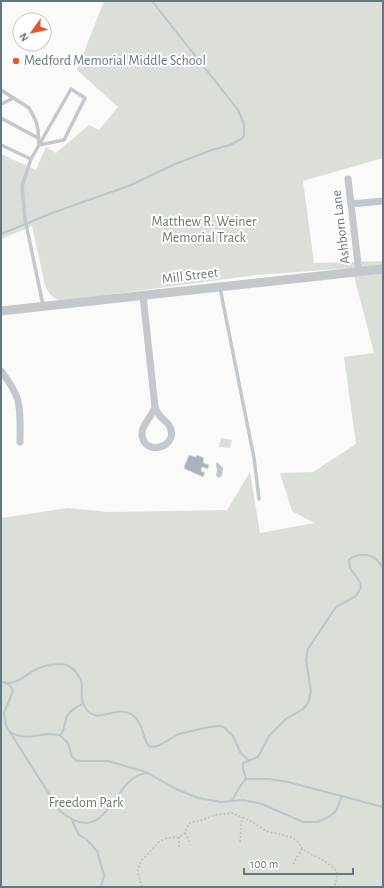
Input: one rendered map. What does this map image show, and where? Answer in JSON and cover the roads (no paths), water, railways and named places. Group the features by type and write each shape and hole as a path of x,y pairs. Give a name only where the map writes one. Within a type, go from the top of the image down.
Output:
{"street":[{"name":"Ashborn Lane","path":"348,180 359,272"},
{"path":"351,204 383,201"},
{"name":"Mill Street","path":"1,311 383,269"},
{"path":"143,296 155,407 160,417 168,423 172,431 171,438 161,448 152,448 145,443 142,436 143,427 153,414 155,407"},
{"path":"1,371 16,393 20,403 20,442"}],"lane":[{"path":"1,90 29,108 37,126 39,145"},
{"path":"39,145 64,140 85,98 71,90 39,145 31,159 22,186 25,219 43,306"},
{"path":"1,104 14,98"},
{"path":"1,118 38,138"},
{"path":"1,145 31,159"},
{"path":"220,287 254,458 259,499"}],"waterway":[{"path":"1,234 52,213 131,185 175,164 230,145 244,136 244,124 238,110 152,1"},
{"path":"246,779 243,763 258,757 269,736 286,719 303,709 308,703 311,692 306,660 308,649 336,607 356,596 361,586 360,582 350,568 349,560 355,556 367,555 377,560 383,568"},
{"path":"5,683 23,678 36,669 54,664 66,665 69,666 80,678 82,685 82,700 86,709 96,715 119,712 131,714 139,722 147,744 150,747 158,746 179,734 209,727 221,726 233,736 240,752 249,761"},
{"path":"1,682 11,687 13,691 4,713 6,726 60,811 76,821 89,823 100,818 125,786 135,777 147,773"},
{"path":"60,735 64,729 66,719 69,714 83,704"},
{"path":"9,731 18,736 47,734 60,735 68,743 72,757 77,761 108,761 146,772 176,789 198,798 221,802 243,800 262,804 303,822 318,822 330,816 336,811 342,796"},
{"path":"232,800 246,779 269,779 288,782 383,807"},
{"path":"72,820 79,835 86,839 97,851 104,875 101,887"}],"place":[{"name":"Medford Memorial Middle School","path":"16,61"}],"park label":[{"name":"Matthew R. Weiner Memorial Track","path":"204,230"},
{"name":"Freedom Park","path":"86,803"}]}
